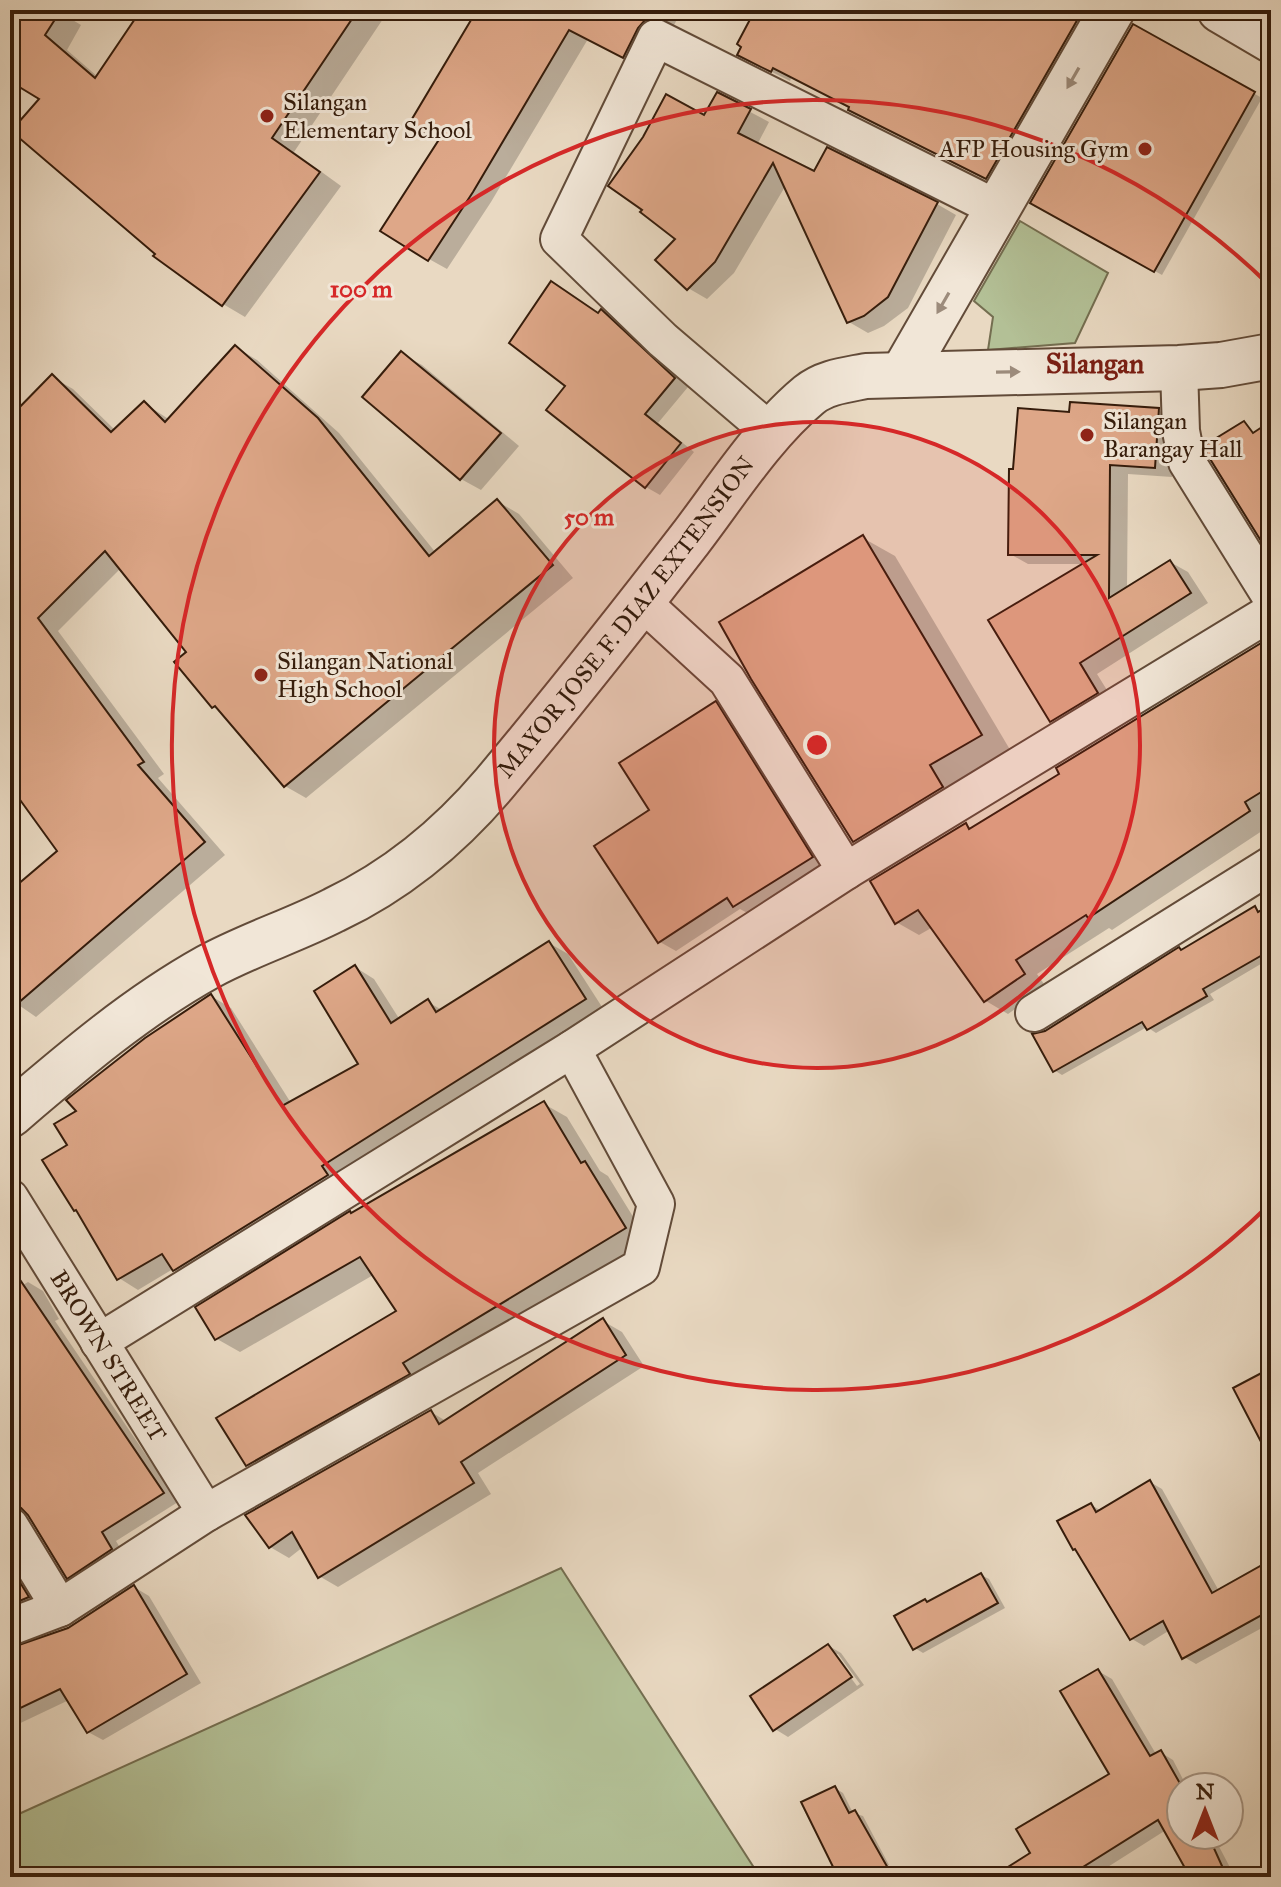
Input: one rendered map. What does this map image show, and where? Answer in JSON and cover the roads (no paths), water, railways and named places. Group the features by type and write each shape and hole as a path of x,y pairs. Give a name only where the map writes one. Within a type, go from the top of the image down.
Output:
{"street":[{"path":"902,375 1112,10"},
{"path":"1220,10 1271,40"},
{"path":"772,433 663,340 559,239 656,38 998,209"},
{"name":"MAYOR JOSE F. DIAZ EXTENSION","path":"10,1115 137,1013 184,982 208,967 337,909 400,873 445,837 492,786 642,602 772,433 811,393 834,382 866,376 1179,368 1221,365 1271,356"},
{"path":"1179,368 1181,431 1187,462 1271,597"},
{"path":"642,602 727,680 846,871"},
{"path":"99,1342 572,1049 846,871 1271,612"},
{"path":"1034,1013 1271,865"},
{"path":"10,1627 60,1608 206,1513 641,1267 656,1204 572,1049"},
{"name":"BROWN STREET","path":"10,1198 206,1513"},
{"path":"10,1526 60,1608"}],"place":[{"name":"Silangan Elementary School","path":"267,116"},
{"name":"AFP Housing Gym","path":"1145,149"},
{"name":"Silangan Barangay Hall","path":"1087,435"},
{"name":"Silangan National High School","path":"261,675"}],"district":[{"name":"Silangan","path":"1095,363"}]}
